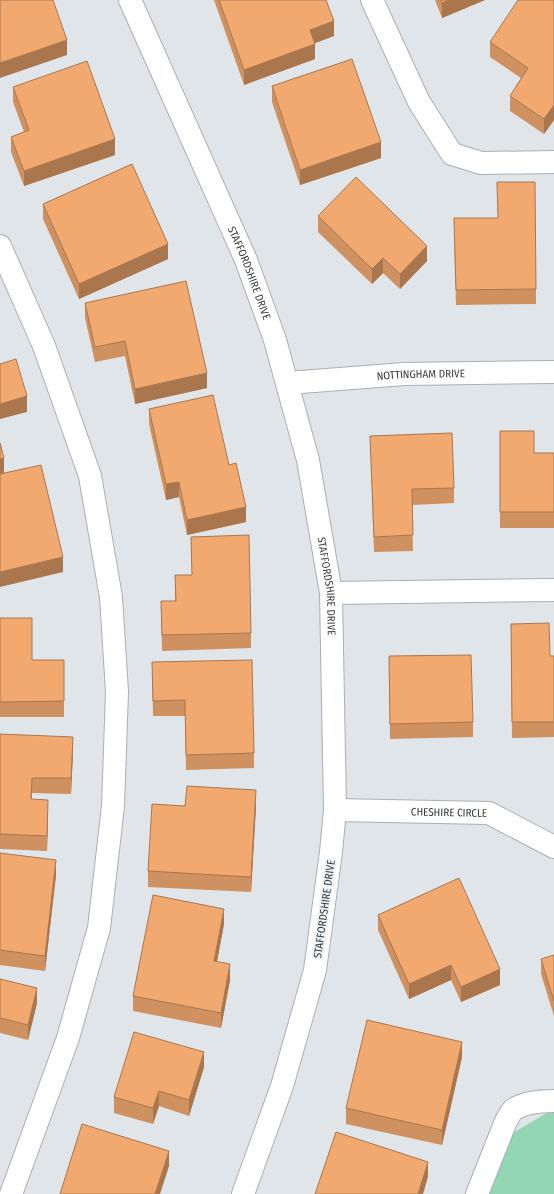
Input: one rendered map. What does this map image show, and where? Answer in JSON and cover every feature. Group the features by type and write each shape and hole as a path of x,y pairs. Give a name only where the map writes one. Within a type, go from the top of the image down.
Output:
{"street":[{"name":"STAFFORDSHIRE DRIVE","path":"130,0 246,260 275,340 308,460 331,593 335,810 331,852 315,970 282,1086 242,1194"},
{"path":"372,0 419,102 452,154 482,163 554,162"},
{"path":"0,246 44,346 90,476 111,597 117,692 113,806 99,928 68,1038 11,1194"},
{"name":"NOTTINGHAM DRIVE","path":"288,383 404,374 554,372"},
{"path":"331,593 554,590"},
{"name":"CHESHIRE CIRCLE","path":"335,810 489,813 554,847"},
{"path":"477,1194 506,1121 513,1110 538,1101 554,1101"}],"green space":[{"path":"554,1110 554,1194 485,1194 506,1137"}],"building":[{"path":"0,0 53,0 67,40 0,63"},
{"path":"219,0 326,0 334,21 310,30 315,44 244,70"},
{"path":"441,0 449,0 442,3"},
{"path":"518,0 554,0 554,105 544,119 510,96 528,68 490,42"},
{"path":"352,59 381,142 300,170 272,86"},
{"path":"87,61 115,139 24,171 11,137 29,130 13,87"},
{"path":"132,164 168,244 79,284 43,204"},
{"path":"356,177 427,246 400,274 383,258 372,269 318,216"},
{"path":"497,182 535,182 536,289 456,290 454,218 498,218"},
{"path":"186,281 207,373 135,389 125,341 95,347 85,303"},
{"path":"16,359 27,396 0,404 0,364"},
{"path":"213,395 229,465 236,463 246,507 187,520 179,482 166,484 149,409"},
{"path":"500,431 534,431 534,453 554,453 554,512 500,512"},
{"path":"452,433 454,488 412,489 413,535 374,537 370,436"},
{"path":"0,443 4,458 0,459"},
{"path":"41,465 63,557 0,572 0,474"},
{"path":"249,535 251,633 162,635 161,601 176,601 175,575 192,575 191,537"},
{"path":"0,618 32,618 32,660 64,660 64,701 0,702"},
{"path":"549,623 550,656 554,656 554,722 512,722 511,624"},
{"path":"471,655 473,722 390,724 389,656"},
{"path":"252,660 254,753 186,755 185,700 153,701 152,662"},
{"path":"0,734 73,737 71,778 32,778 31,799 48,800 47,836 0,834"},
{"path":"187,786 256,790 251,877 148,871 152,804 185,806"},
{"path":"0,853 56,860 45,956 0,950"},
{"path":"459,878 500,969 461,987 451,965 409,984 378,915"},
{"path":"153,895 224,909 214,961 230,964 221,1013 133,996"},
{"path":"554,955 554,1001 541,959"},
{"path":"0,979 37,988 28,1025 0,1018"},
{"path":"367,1020 462,1042 442,1130 346,1108"},
{"path":"134,1032 204,1052 189,1100 159,1091 153,1108 114,1097"},
{"path":"82,1124 169,1151 155,1194 60,1194"},
{"path":"336,1132 428,1162 418,1194 315,1194"}]}
